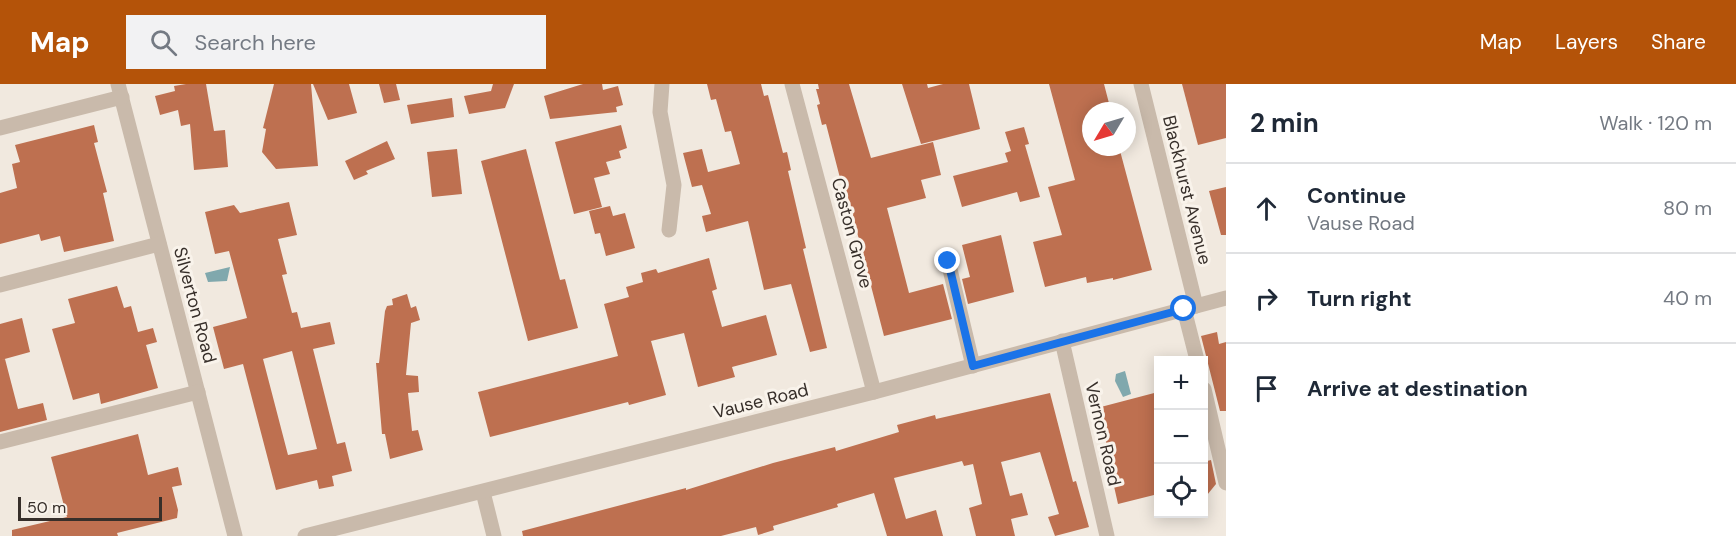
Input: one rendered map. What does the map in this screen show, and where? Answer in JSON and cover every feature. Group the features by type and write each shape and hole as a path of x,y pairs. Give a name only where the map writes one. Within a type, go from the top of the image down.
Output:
{"street":[{"path":"662,84 660,112 674,185 669,230"},
{"name":"Caston Grove","path":"792,84 874,392"},
{"name":"Blackhurst Avenue","path":"1141,84 1190,308 1196,356"},
{"path":"0,128 120,90"},
{"name":"Silverton Road","path":"120,90 235,536"},
{"path":"0,285 159,244"},
{"path":"948,261 973,366"},
{"name":"Vause Road","path":"305,536 874,392 1226,298"},
{"name":"Vernon Road","path":"1062,341 1107,536"},
{"path":"0,442 198,392"},
{"path":"1208,409 1226,483"},
{"path":"483,492 494,536"}],"water":[{"path":"230,267 227,281 208,282 205,273"},
{"path":"1125,371 1131,394 1123,397 1115,381 1116,374"}],"building":[{"path":"206,84 214,131 225,130 228,167 194,170 190,124 181,126 178,110 160,115 155,96 175,91 174,86"},
{"path":"274,84 311,84 318,166 276,169 262,152 266,129 263,128"},
{"path":"313,84 349,84 357,113 328,120"},
{"path":"379,84 396,84 400,100 384,103"},
{"path":"493,84 514,84 505,108 469,114 464,96 491,91"},
{"path":"583,84 602,84 603,90 618,86 623,105 616,107 617,112 550,119 544,96"},
{"path":"707,84 761,84 764,96 768,95 783,153 787,152 791,170 788,171 806,248 803,249 827,348 810,352 791,284 764,290 748,221 706,232 702,216 711,214 702,185 692,187 683,153 702,149 708,172 740,164 731,131 725,132 716,99 711,100"},
{"path":"818,84 849,84 871,158 933,142 941,175 921,180 926,198 887,208 909,293 943,284 952,319 884,336 843,178 840,178 826,124 822,125 817,105 820,104 816,89 819,89"},
{"path":"902,84 927,84 928,88 943,84 969,84 980,129 921,144"},
{"path":"1049,84 1104,84 1109,102 1082,102 1082,156 1121,156 1152,270 1113,280 1113,278 1087,283 1086,277 1045,287 1033,242 1062,235 1048,187 1075,180"},
{"path":"1182,84 1226,84 1226,138 1198,145"},
{"path":"452,98 454,117 411,124 407,105"},
{"path":"94,125 98,142 94,143 107,192 103,193 114,241 64,252 60,236 41,241 39,234 0,244 0,193 17,188 12,164 20,162 15,145"},
{"path":"621,125 627,148 619,151 621,158 606,162 610,174 594,178 602,207 574,214 555,142"},
{"path":"1024,127 1029,144 1025,145 1040,197 1020,202 1017,192 962,207 953,176 1008,162 1005,153 1011,151 1005,132"},
{"path":"387,141 395,159 366,171 368,174 354,180 345,161"},
{"path":"457,149 462,194 432,197 427,152"},
{"path":"526,149 560,280 565,279 578,328 528,341 481,161"},
{"path":"1226,187 1226,235 1221,235 1209,191"},
{"path":"289,202 297,235 278,239 287,274 282,275 292,313 297,312 301,328 330,322 335,344 313,349 337,444 345,442 352,471 332,476 334,486 319,489 317,480 276,490 243,364 224,369 213,327 247,318 229,251 215,254 205,212 234,205 240,213","holes":["292,351 317,449 288,455 263,359"]},
{"path":"610,206 613,216 625,213 635,248 606,256 600,233 595,234 589,211"},
{"path":"1001,235 1014,292 968,304 962,279 970,277 962,245"},
{"path":"709,258 717,289 712,291 722,327 766,315 777,355 732,367 735,377 698,387 684,333 651,341 666,395 629,405 628,402 490,437 478,392 618,356 604,304 629,297 626,287 643,282 641,273 656,269 658,273"},
{"path":"117,286 124,308 131,306 138,332 153,328 157,342 146,345 158,388 101,404 99,393 73,400 52,329 75,323 68,299"},
{"path":"407,294 411,308 416,306 420,320 411,323 406,375 418,376 419,392 408,393 412,431 418,430 423,450 390,459 385,434 382,434 376,363 379,363 387,306 393,305 392,299"},
{"path":"22,318 30,352 1,360 5,359 18,409 43,403 47,420 0,432 0,324"},
{"path":"1217,332 1219,344 1226,342 1226,411 1220,411 1208,356 1206,356 1201,336"},
{"path":"1050,393 1073,482 1076,481 1089,527 1055,536 1048,517 1059,514 1040,452 1001,462 1010,496 1022,493 1028,515 1011,519 1015,536 976,536 969,508 982,504 973,464 964,466 962,461 894,478 906,519 936,510 943,536 887,536 874,493 837,504 838,507 773,526 774,530 758,535 756,527 721,536 523,536 522,531 686,488 686,490 773,463 835,447 836,451 899,432 897,425 935,415 936,419"},
{"path":"1154,393 1154,495 1118,504 1111,473 1114,472 1097,408"},
{"path":"138,434 148,475 178,467 182,485 172,487 178,510 177,518 117,533 118,536 12,536 12,530 67,517 51,457"},
{"path":"1211,460 1216,484 1208,494 1208,464 1208,461"}],"route":[{"path":"948,261 973,366 1184,309"}]}
